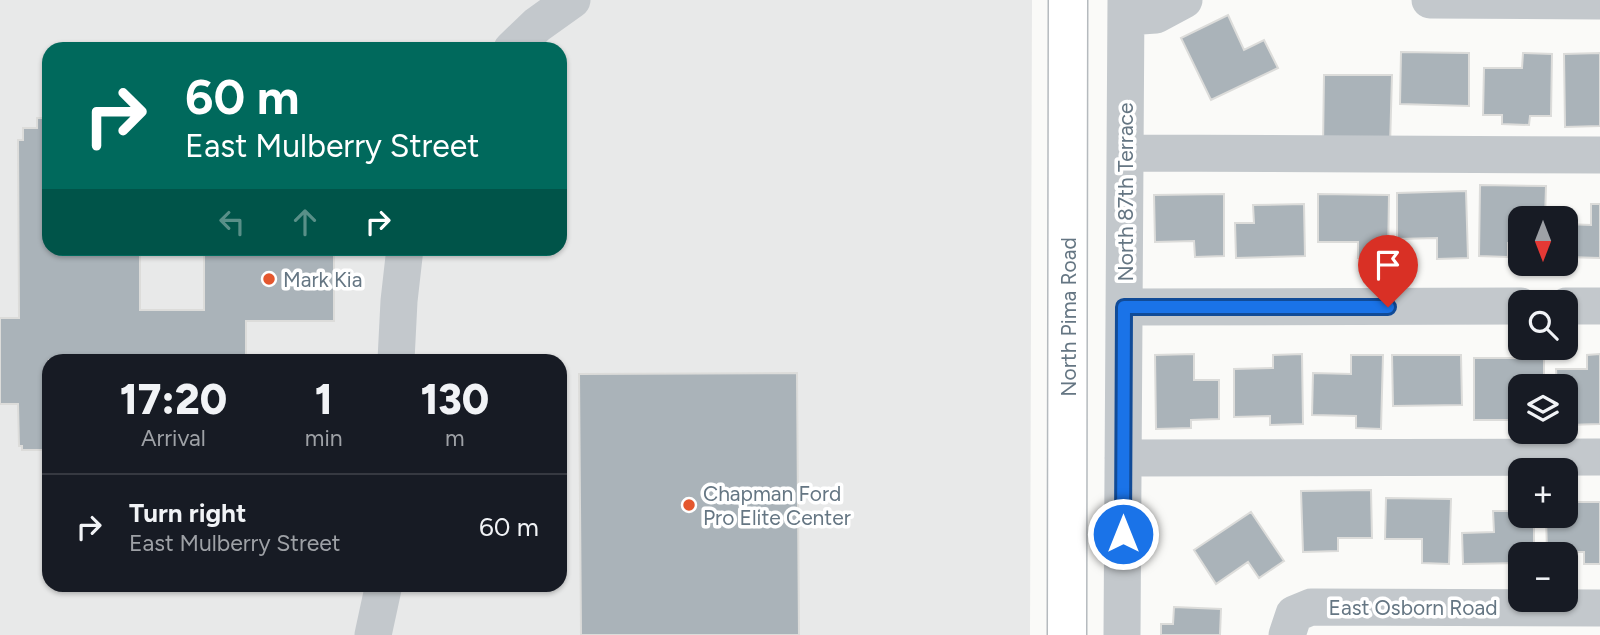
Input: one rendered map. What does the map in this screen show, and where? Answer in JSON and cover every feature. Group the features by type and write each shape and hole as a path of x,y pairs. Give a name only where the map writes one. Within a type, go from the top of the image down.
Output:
{"main road":[{"name":"North Pima Road","path":"1067,635 1068,0"}],"street":[{"path":"519,42 537,25 572,0"},
{"path":"1126,8 1156,15 1184,0"},
{"path":"1430,0 1600,1"},
{"name":"North 87th Terrace","path":"1122,635 1126,8"},
{"path":"1125,153 1600,155"},
{"path":"396,354 404,256"},
{"path":"1124,307 1508,306"},
{"path":"1578,306 1600,306"},
{"path":"1123,458 1600,457"},
{"path":"373,635 382,592"},
{"name":"East Osborn Road","path":"1287,635 1294,614 1311,607 1600,608"}],"shaded area":[{"path":"0,0 1032,0 1030,635 0,635"}],"building":[{"path":"1228,15 1244,50 1264,40 1278,68 1211,100 1181,38"},
{"path":"1401,52 1469,53 1469,106 1400,104"},
{"path":"1523,53 1552,54 1551,116 1530,116 1529,125 1502,124 1502,115 1483,115 1484,68 1522,68"},
{"path":"1600,53 1600,126 1565,127 1564,54"},
{"path":"1324,75 1392,75 1390,146 1323,146"},
{"name":"Mark Kia","path":"37,118 42,118 42,256 140,256 140,310 204,310 204,256 334,256 334,321 246,321 246,354 42,354 42,450 22,450 22,446 19,446 18,404 0,404 0,318 19,318 18,140 23,140 23,128 37,128"},
{"path":"1480,185 1546,186 1545,206 1508,206 1508,257 1479,256"},
{"path":"1466,191 1468,258 1437,259 1437,238 1397,239 1397,193"},
{"path":"1224,194 1224,256 1195,257 1194,241 1155,242 1154,195"},
{"path":"1318,194 1389,195 1388,258 1358,258 1358,242 1318,242"},
{"path":"1304,204 1305,256 1236,258 1235,223 1254,223 1253,205"},
{"path":"1591,204 1600,204 1600,258 1578,257 1578,224 1591,225"},
{"path":"1194,354 1194,380 1219,380 1219,419 1191,420 1191,428 1156,429 1155,355"},
{"path":"1302,354 1303,424 1270,425 1270,416 1234,417 1234,369 1273,368 1273,355"},
{"path":"1600,354 1600,424 1578,425 1578,374 1556,374 1556,369 1587,369 1587,355"},
{"path":"1351,355 1383,355 1381,429 1356,428 1356,416 1312,415 1313,373 1351,374"},
{"path":"1392,355 1461,355 1462,405 1393,406"},
{"path":"1474,358 1544,360 1544,374 1508,374 1508,420 1474,420"},
{"name":"Chapman Ford Pro Elite Center","path":"797,373 799,635 581,635 579,374"},
{"path":"1371,490 1372,538 1338,538 1338,551 1303,552 1301,491"},
{"path":"1386,498 1451,499 1449,564 1422,563 1422,539 1385,539"},
{"path":"1578,502 1600,502 1600,564 1584,564 1584,552 1578,552 1578,542 1547,542 1546,528 1578,528"},
{"path":"1493,511 1508,511 1508,528 1534,528 1534,542 1508,542 1508,563 1463,564 1462,533 1494,532"},
{"path":"1251,512 1284,561 1259,578 1248,562 1216,584 1194,550"},
{"path":"1174,607 1221,609 1220,635 1161,635 1161,624 1173,624"}],"place":[{"name":"Mark Kia","path":"269,279"},
{"name":"Chapman Ford Pro Elite Center","path":"689,505"}],"route":[{"path":"1123,534 1124,307 1388,307"}]}
